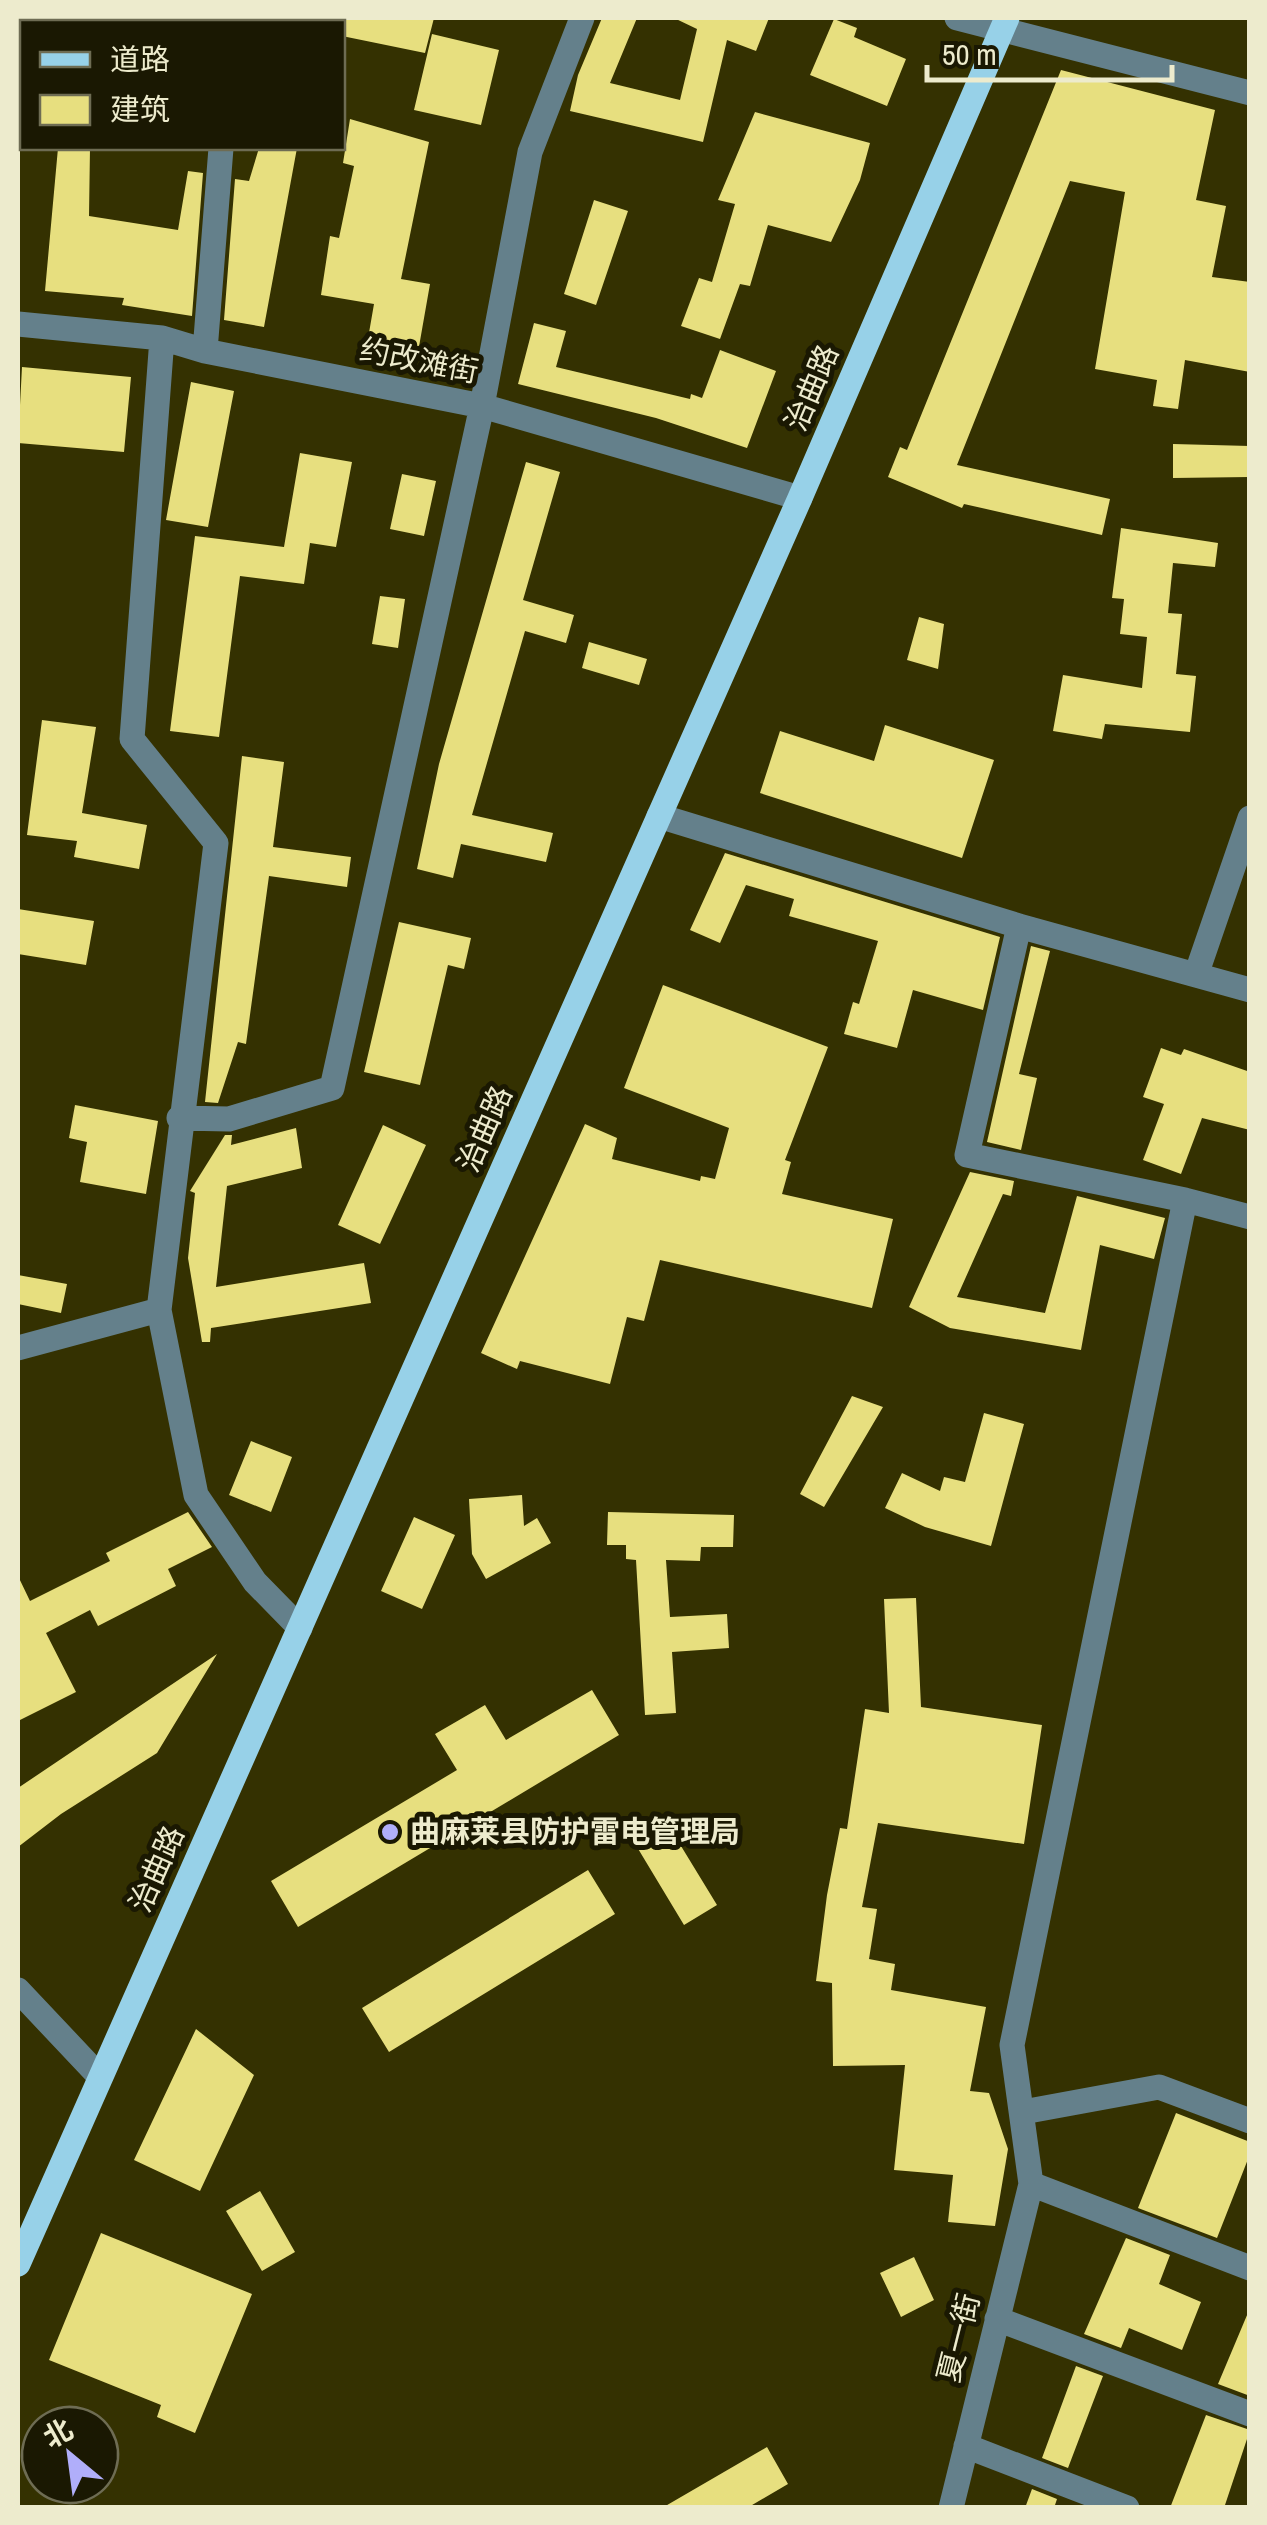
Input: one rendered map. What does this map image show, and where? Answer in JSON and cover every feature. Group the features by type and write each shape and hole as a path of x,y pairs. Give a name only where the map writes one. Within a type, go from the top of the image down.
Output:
{"main road":[{"name":"治曲路","path":"18,2264 660,816 1004,25"}],"street":[{"path":"179,1118 228,1119 332,1088 482,406 530,152 582,18"},
{"path":"958,18 1004,25 1250,93"},
{"path":"205,351 220,150"},
{"name":"约改滩街","path":"18,324 162,338 205,351 482,406 800,498"},
{"path":"162,338 132,739 216,843 179,1118 159,1310 196,1496 256,1582 300,1628"},
{"path":"660,816 1019,926 1250,990"},
{"path":"1196,975 1250,818"},
{"path":"1019,926 968,1155 1250,1217"},
{"path":"1185,1200 1012,2046 1031,2184 1250,2268"},
{"path":"18,1348 159,1310"},
{"path":"18,1990 100,2077"},
{"path":"1023,2112 1159,2087 1250,2121"},
{"name":"夏一街","path":"951,2508 1031,2184"},
{"path":"998,2319 1250,2414"},
{"path":"966,2446 1126,2508"}],"building":[{"path":"434,18 425,53 345,37 345,20 318,20"},
{"path":"602,18 637,18 610,83 680,100 697,29 674,18 769,18 756,51 727,40 703,142 570,111 578,75"},
{"path":"834,19 857,28 854,37 906,59 887,106 810,75"},
{"path":"432,34 499,50 481,125 414,110"},
{"path":"1061,70 1215,110 1196,200 1226,206 1212,277 1250,282 1250,372 1185,360 1178,409 1153,406 1157,380 1095,369 1125,192 1070,181 957,465 1110,499 1102,535 964,504 962,508 888,477 900,447 907,450"},
{"path":"755,112 870,143 860,180 831,242 768,225 750,286 740,284 720,339 681,326 699,278 712,282 735,204 718,200"},
{"path":"350,119 429,142 401,279 430,284 417,358 366,350 374,304 321,295 330,236 339,238 354,166 343,163"},
{"path":"58,150 90,150 89,216 178,230 188,171 203,173 192,316 122,305 124,298 45,291"},
{"path":"258,150 297,150 264,327 224,320 235,179 249,181"},
{"path":"594,200 628,211 596,305 564,294"},
{"path":"534,323 566,331 556,367 690,399 691,394 702,398 720,350 776,371 747,448 656,418 518,384"},
{"path":"22,367 131,377 124,452 18,443"},
{"path":"191,382 234,391 208,527 166,520"},
{"path":"1173,444 1250,446 1250,477 1173,478"},
{"path":"300,453 352,462 336,547 310,543 304,584 240,576 219,737 170,731 195,536 284,547"},
{"path":"526,462 560,472 523,600 574,615 566,643 525,631 472,815 553,833 546,862 461,844 453,878 417,869 439,764"},
{"path":"402,474 436,481 424,536 390,529"},
{"path":"1121,528 1218,543 1215,567 1173,563 1168,613 1182,614 1176,674 1196,676 1190,732 1105,724 1102,739 1053,731 1063,675 1142,688 1147,637 1120,634 1124,599 1112,598"},
{"path":"380,596 405,599 398,648 372,644"},
{"path":"919,617 944,624 938,669 907,660"},
{"path":"589,642 647,659 639,685 582,668"},
{"path":"42,720 96,727 82,813 147,825 139,869 74,857 77,841 27,835"},
{"path":"885,725 994,760 962,858 760,793 780,731 874,761"},
{"path":"242,756 284,762 273,847 351,857 347,887 269,876 246,1044 238,1042 218,1103 205,1102"},
{"path":"725,853 1000,937 983,1010 913,990 897,1048 844,1034 853,1002 859,1004 878,941 789,916 794,899 746,885 720,943 690,930"},
{"path":"18,909 94,921 86,965 18,954"},
{"path":"399,922 471,938 464,969 448,965 420,1085 364,1072"},
{"path":"1031,946 1050,951 1019,1074 1037,1078 1021,1150 987,1142"},
{"path":"663,985 828,1047 785,1160 791,1162 782,1194 893,1219 872,1308 660,1260 644,1321 627,1317 610,1384 520,1361 517,1369 481,1353 585,1124 617,1138 612,1159 700,1181 701,1176 715,1179 729,1128 624,1088"},
{"path":"1161,1048 1181,1055 1184,1049 1250,1072 1250,1130 1202,1118 1181,1174 1143,1160 1164,1104 1143,1097"},
{"path":"75,1105 158,1121 146,1194 80,1182 87,1142 69,1138"},
{"path":"383,1125 426,1145 380,1244 338,1225"},
{"path":"296,1128 302,1168 227,1186 216,1287 364,1263 371,1303 211,1328 210,1342 202,1342 188,1258 195,1193 190,1191 225,1135 232,1135 231,1145"},
{"path":"970,1172 1014,1181 1011,1196 1003,1194 957,1297 1045,1313 1077,1196 1165,1218 1154,1259 1100,1245 1081,1350 950,1328 909,1307"},
{"path":"18,1275 67,1284 61,1313 18,1304"},
{"path":"852,1396 883,1407 824,1507 800,1494"},
{"path":"984,1413 1024,1424 991,1546 925,1527 885,1508 902,1473 940,1491 944,1477 965,1482"},
{"path":"251,1441 292,1457 271,1512 229,1495"},
{"path":"522,1495 524,1526 537,1518 551,1543 486,1579 472,1554 469,1499"},
{"path":"188,1512 212,1547 168,1569 176,1586 98,1626 90,1610 46,1633 76,1692 18,1721 18,1576 30,1601 110,1561 106,1553"},
{"path":"608,1512 734,1515 733,1547 701,1547 700,1561 666,1560 670,1617 727,1614 729,1648 672,1652 676,1713 645,1715 636,1560 626,1559 626,1545 607,1545"},
{"path":"414,1517 455,1535 422,1609 381,1591"},
{"path":"916,1598 921,1707 1042,1725 1024,1844 878,1823 862,1907 877,1909 869,1959 895,1964 891,1990 986,2007 970,2091 989,2093 1008,2149 995,2226 948,2222 953,2175 894,2170 905,2065 833,2066 832,1983 816,1981 827,1895 840,1828 847,1829 865,1709 889,1713 884,1599"},
{"path":"217,1654 157,1753 61,1814 18,1847 18,1788"},
{"path":"592,1690 619,1735 298,1927 271,1881 457,1770 435,1734 485,1705 506,1740"},
{"path":"670,1828 717,1905 684,1925 637,1847"},
{"path":"588,1870 615,1914 389,2052 362,2008"},
{"path":"196,2029 254,2075 200,2191 134,2160"},
{"path":"1176,2113 1250,2142 1250,2154 1217,2238 1138,2208"},
{"path":"260,2191 295,2252 262,2271 226,2211"},
{"path":"101,2233 252,2294 195,2433 157,2417 161,2405 49,2360"},
{"path":"1126,2238 1170,2255 1159,2284 1201,2302 1182,2350 1129,2328 1121,2348 1084,2334"},
{"path":"914,2257 934,2300 901,2317 880,2273"},
{"path":"1250,2308 1250,2396 1218,2384"},
{"path":"1076,2366 1103,2376 1068,2468 1042,2458"},
{"path":"1206,2415 1250,2430 1224,2508 1170,2508"},
{"path":"767,2447 788,2484 747,2508 662,2508"},
{"path":"1032,2489 1057,2499 1054,2508 1025,2508"}],"place":[{"name":"曲麻莱县防护雷电管理局","path":"390,1832"}]}
